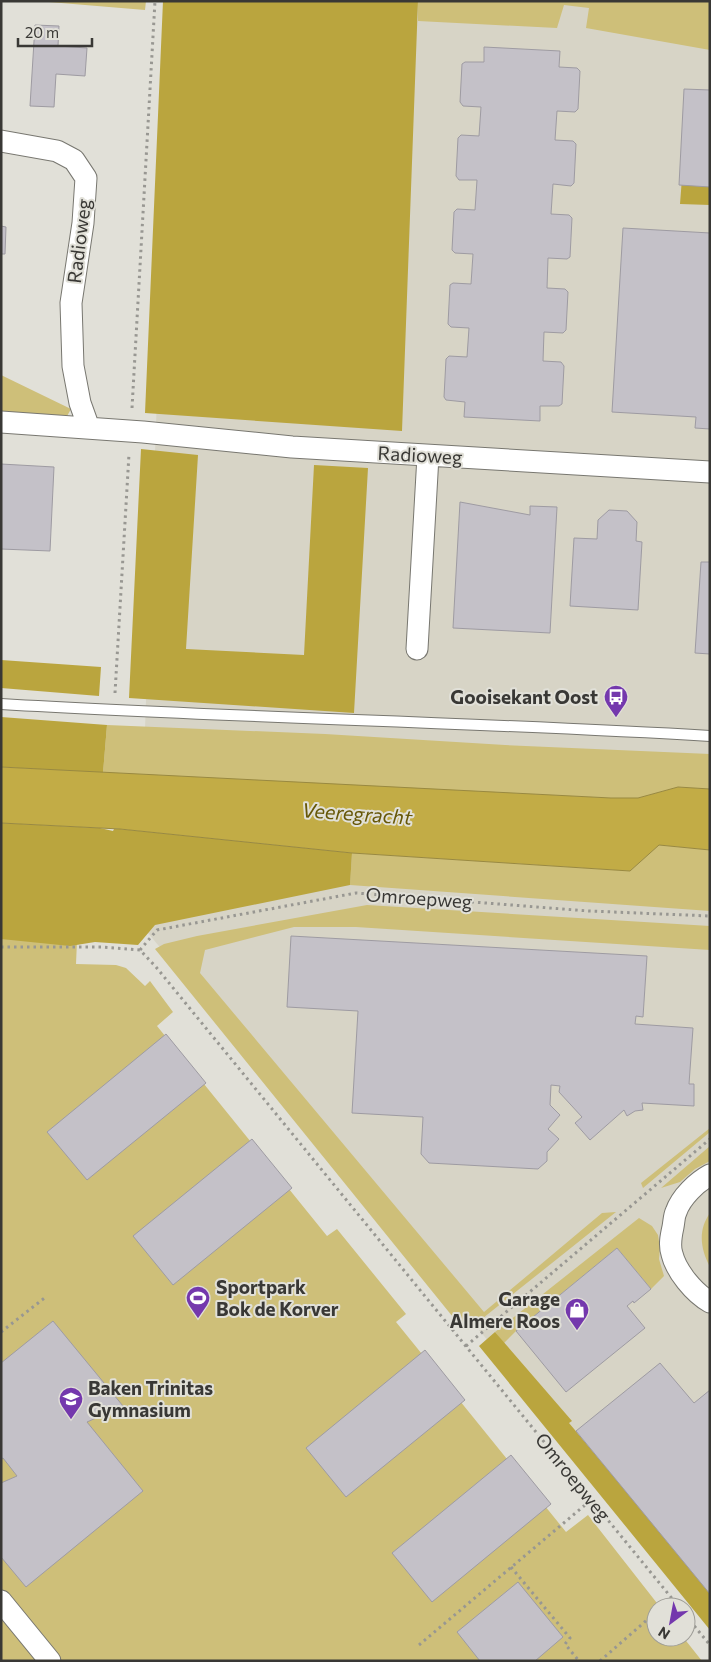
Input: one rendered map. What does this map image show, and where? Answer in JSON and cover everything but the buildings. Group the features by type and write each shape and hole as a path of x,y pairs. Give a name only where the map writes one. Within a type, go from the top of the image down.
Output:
{"street":[{"name":"Radioweg","path":"1,141 58,152 74,160 86,178 83,223 71,302 73,366 80,403 89,428"},
{"name":"Radioweg","path":"1,422 131,431 292,447 710,472"},
{"path":"417,649 428,456"},
{"path":"710,1175 690,1191 676,1211 670,1238 672,1254 681,1272 689,1284 704,1299 710,1302"},
{"path":"1,1601 50,1661"}],"lane":[{"path":"1,704 114,711 710,736"}],"path":[{"path":"114,711 155,1"},
{"name":"Omroepweg","path":"671,1597 140,950 157,930 356,893 589,911 710,916"},
{"path":"1,947 102,947 140,950"},
{"path":"466,1346 710,1139"},
{"path":"1,1332 47,1296"},
{"path":"420,1646 591,1500"},
{"path":"511,1567 570,1638 565,1644 579,1661"},
{"path":"600,1661 646,1621"},
{"path":"696,1628 710,1645"}],"shaded area":[{"path":"37,1 146,1 145,10"},
{"path":"163,1 418,1 402,431 145,413"},
{"path":"180,1 710,1 710,1607 138,921 158,370"},
{"path":"418,1 710,1 710,50 586,28 589,8 564,5 557,28 418,21"},
{"path":"682,178 710,179 710,205 680,204"},
{"path":"1,375 71,409 66,418 1,415"},
{"path":"141,449 198,455 186,649 304,655 314,465 368,468 354,713 129,698"},
{"path":"1,660 101,667 99,696 1,688"},
{"path":"1,717 107,725 103,773 1,767"},
{"path":"107,725 710,754 710,789 678,787 638,798 611,798 103,773"},
{"path":"1,823 100,828 113,831 114,829 120,829 352,853 350,885 155,925 138,945 95,942 70,946 1,939"},
{"name":"Sportpark Bok de Korver","path":"1,842 81,847 76,964 116,965 126,968 145,986 150,981 173,1012 157,1026 327,1236 337,1229 406,1314 396,1322 566,1532 588,1515 652,1597 646,1597 646,1647 691,1647 702,1661 1,1661"},
{"path":"659,845 710,850 710,911 350,885 352,853 630,871"},
{"path":"367,905 710,926 710,950 356,927 294,927 205,950 200,973 484,1312 602,1213 616,1212 468,1330 461,1327 155,949 164,944 197,936"},
{"path":"710,1128 710,1132 643,1188 641,1183"},
{"path":"710,1146 710,1161 695,1169 680,1182 661,1188"},
{"path":"710,1213 710,1267 702,1246 702,1233"},
{"path":"639,1218 652,1226 658,1235 659,1259 664,1276 651,1289 617,1248 504,1343 495,1332"},
{"path":"495,1332 572,1421 569,1423 710,1591 710,1630 696,1613 696,1597 683,1597 479,1346"}],"water":[{"name":"Veeregracht","path":"1,767 611,798 638,798 678,787 710,789 710,850 659,845 630,871 352,853 120,829 1,823"}],"place":[{"name":"Gooisekant Oost","path":"616,718"},
{"name":"Sportpark Bok de Korver","path":"198,1319"},
{"name":"Garage Almere Roos","path":"577,1331"},
{"name":"Baken Trinitas Gymnasium","path":"71,1420"}]}
